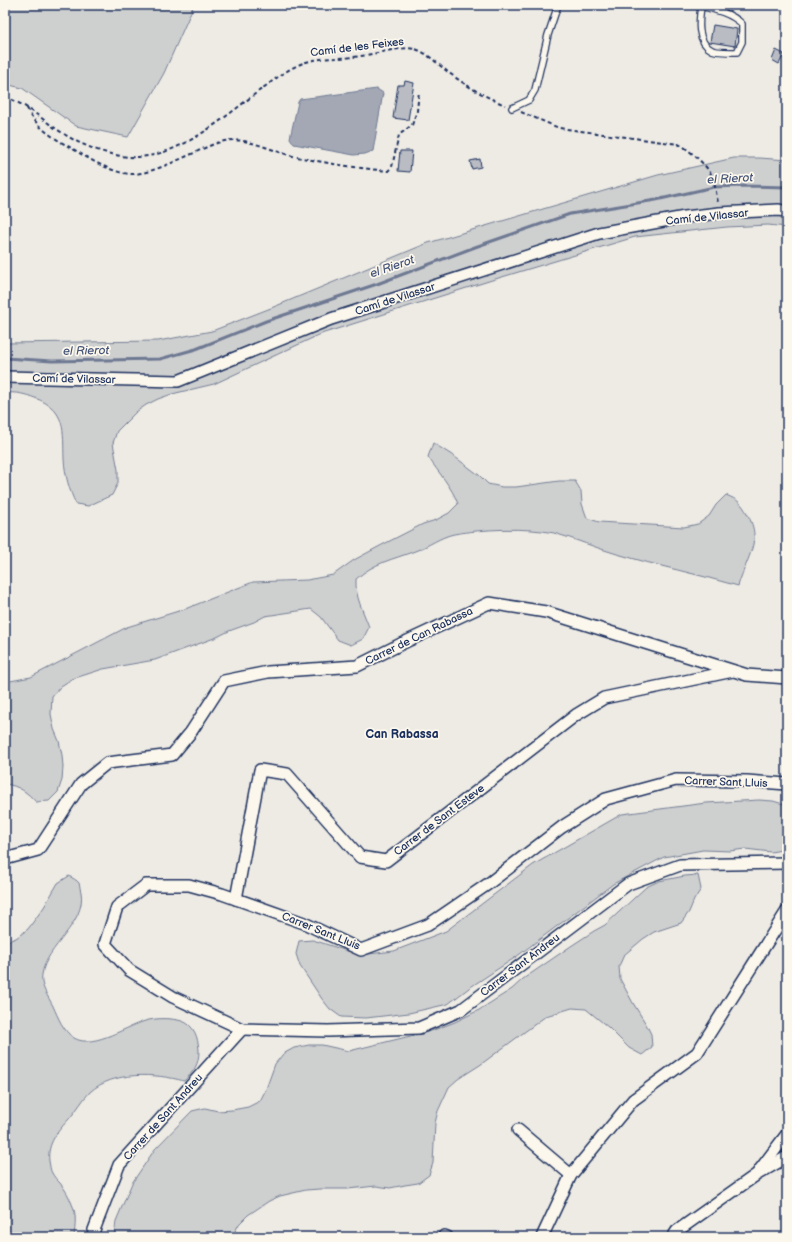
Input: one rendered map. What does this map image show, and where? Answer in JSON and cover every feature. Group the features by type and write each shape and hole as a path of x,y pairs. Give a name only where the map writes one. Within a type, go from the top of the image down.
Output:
{"street":[{"name":"Camí de Vilassar","path":"5,377 178,381 331,320 599,233 685,217 719,213 779,210 787,212"},
{"name":"Carrer de Can Rabassa","path":"5,859 38,850 81,784 107,763 172,755 190,732 224,682 268,672 357,666 489,603 546,612 747,675 787,678"},
{"name":"Carrer de Sant Esteve","path":"236,899 260,770 287,774 360,857 386,861 576,715 604,698 734,671"},
{"name":"Carrer Sant Lluis","path":"242,1029 173,997 129,970 105,944 117,907 146,886 189,885 236,899 304,923 361,950 428,926 488,884 562,827 606,799 676,780 748,781 787,784"},
{"name":"Carrer Sant Andreu","path":"242,1029 328,1031 418,1028 461,1010 628,884 680,865 787,863"},
{"path":"542,1237 571,1175 633,1100 697,1053 787,911"},
{"name":"Carrer de Sant Andreu","path":"93,1237 94,1230 119,1165 242,1029"},
{"path":"518,1130 571,1175"},
{"path":"756,1175 787,1134"},
{"path":"673,1237 677,1231 756,1175 787,1157"}],"lane":[{"path":"512,108 528,100 535,90 548,35 558,5"},
{"path":"698,6 736,18 742,24 742,42 737,52 712,50 703,42 699,23 698,6"}],"path":[{"name":"Camí de les Feixes","path":"5,97 20,102 62,133 98,150 127,157 153,155 175,148 197,136 284,73 306,62 317,59 354,58 410,48 426,55 469,87 492,100 559,128 678,144 691,151 711,174 718,206"},
{"path":"26,107 31,117 39,126 53,137 104,166 122,173 135,174 153,170 221,141 235,140 251,143 293,156 373,170 388,171 392,167 399,134 412,125 417,111 419,91"}],"shaded area":[{"path":"5,5 194,5 164,73 128,137 76,126 22,88 5,84"},
{"path":"377,89 383,93 373,151 365,154 354,155 294,144 290,138 300,99"},
{"path":"734,158 787,160 787,227 768,225 727,227 635,237 321,334 214,384 172,394 158,399 136,412 117,431 113,443 118,470 118,483 112,495 88,506 76,504 69,488 66,477 63,431 58,415 45,403 28,395 5,393 5,343 158,341 212,331 428,243 658,175"},
{"path":"433,443 455,457 479,475 488,484 502,487 516,487 559,481 575,481 581,491 582,504 587,518 599,522 684,527 698,524 709,516 716,505 726,495 739,502 743,507 748,515 754,532 754,541 738,586 617,554 554,533 504,529 454,534 444,537 420,549 377,565 356,579 358,598 369,627 363,639 351,645 338,640 321,617 311,609 265,616 217,637 155,660 103,669 72,679 61,686 52,696 51,714 54,729 59,741 63,767 62,780 58,792 49,801 36,802 22,790 5,784 5,682 31,677 127,627 185,609 253,582 307,580 333,575 354,560 380,546 423,524 436,520 449,513 458,504 449,486 428,457"},
{"path":"759,800 773,801 787,805 787,849 771,852 745,849 730,851 703,850 664,857 613,884 516,957 469,988 448,1004 409,1013 366,1018 341,1017 330,1009 300,966 296,954 299,941 313,940 360,955 394,951 446,931 533,865 622,814 706,803"},
{"path":"698,875 701,889 689,912 681,923 654,932 643,939 624,955 619,966 620,979 651,1034 652,1047 642,1055 629,1048 608,1027 586,1009 572,1008 546,1016 449,1087 438,1111 435,1123 433,1163 429,1175 418,1183 390,1188 376,1186 348,1189 306,1190 280,1196 269,1201 248,1215 239,1224 232,1237 114,1237 116,1221 132,1183 155,1149 192,1111 205,1108 218,1111 232,1110 248,1107 260,1101 275,1064 283,1054 294,1048 309,1045 322,1045 349,1051 431,1031 455,1022 479,1010 512,989 523,979 605,925 646,887 659,881"},
{"path":"69,876 79,883 81,903 78,914 72,925 50,955 42,975 42,983 45,991 64,1028 74,1038 82,1041 91,1041 112,1035 141,1022 157,1019 174,1019 190,1025 195,1032 199,1050 198,1060 193,1071 184,1081 148,1075 122,1077 99,1085 90,1092 57,1133 52,1143 49,1155 51,1172 65,1190 74,1208 74,1237 5,1237 5,942 16,938 28,929 44,907 58,883"}],"building":[{"path":"713,25 737,29 735,46 710,42"},
{"path":"776,50 784,54 779,64 772,60"},
{"path":"405,81 414,83 408,120 393,118 398,85 404,85"},
{"path":"400,151 412,151 410,172 398,171"},
{"path":"480,159 481,167 472,169 470,161"}],"waterway":[{"name":"el Rierot","path":"5,358 52,361 160,359 196,349 266,321 377,284 475,247 570,214 656,200 714,187 787,187"}],"district":[{"name":"Can Rabassa","path":"402,734"}]}
